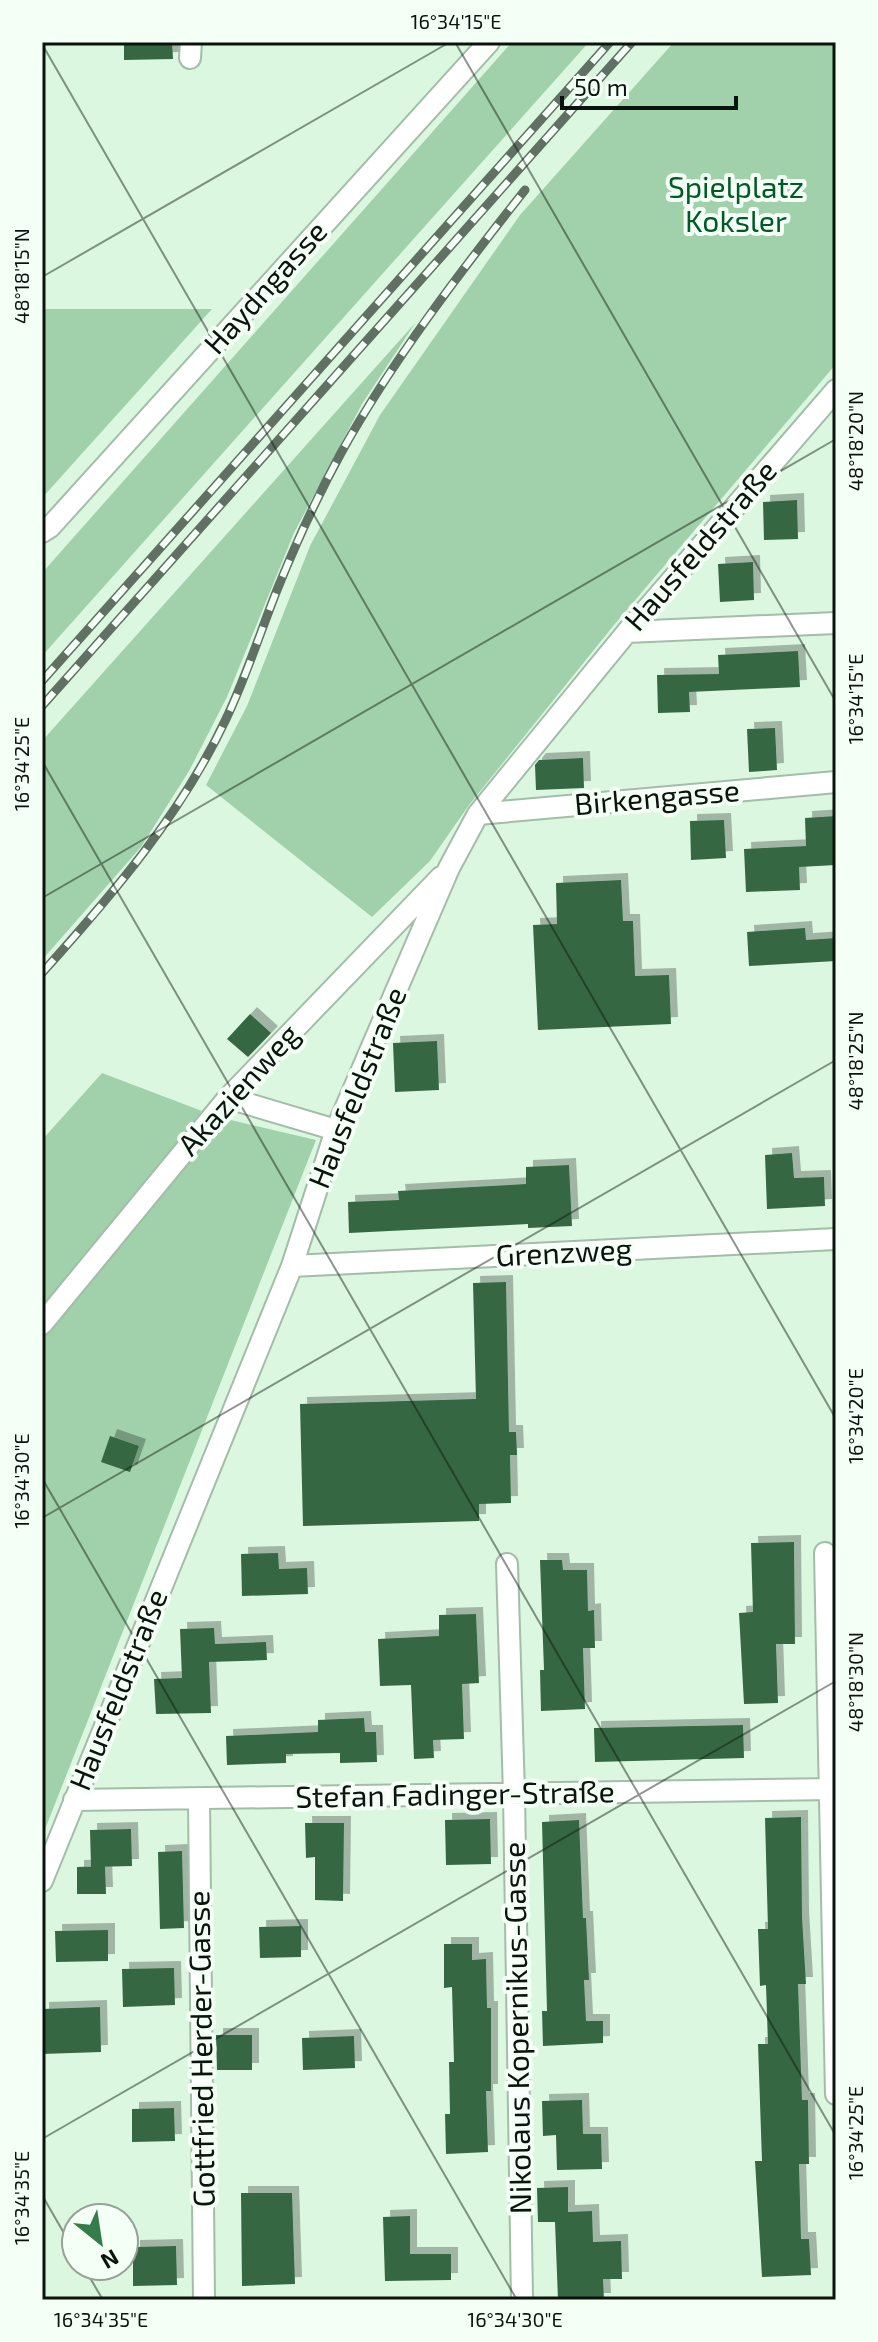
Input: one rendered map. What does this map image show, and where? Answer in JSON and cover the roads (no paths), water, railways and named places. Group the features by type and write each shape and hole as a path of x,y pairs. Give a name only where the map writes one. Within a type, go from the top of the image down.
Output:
{"street":[{"name":"Haydngasse","path":"42,532 71,504 489,42"},
{"name":"Hausfeldstraße","path":"42,1881 292,1266 336,1130 449,868 478,814 627,632 836,390"},
{"path":"627,632 836,623"},
{"name":"Birkengasse","path":"478,814 836,782"},
{"name":"Akazienweg","path":"42,1324 228,1098 449,868"},
{"path":"228,1098 336,1130"},
{"name":"Grenzweg","path":"292,1266 836,1239"},
{"path":"825,1553 834,1789 836,2094"},
{"name":"Nikolaus Kopernikus-Gasse","path":"507,1564 522,2300"},
{"name":"Stefan Fadinger-Straße","path":"74,1800 834,1789"},
{"name":"Gottfried Herder-Gasse","path":"199,1799 204,2300"}],"railway":[{"path":"42,681 610,42"},
{"path":"42,706 632,42"},
{"path":"42,973 119,884 188,788 233,703 292,555 341,453 404,351 525,190"}],"park label":[{"name":"Spielplatz Koksler","path":"736,205"}]}
